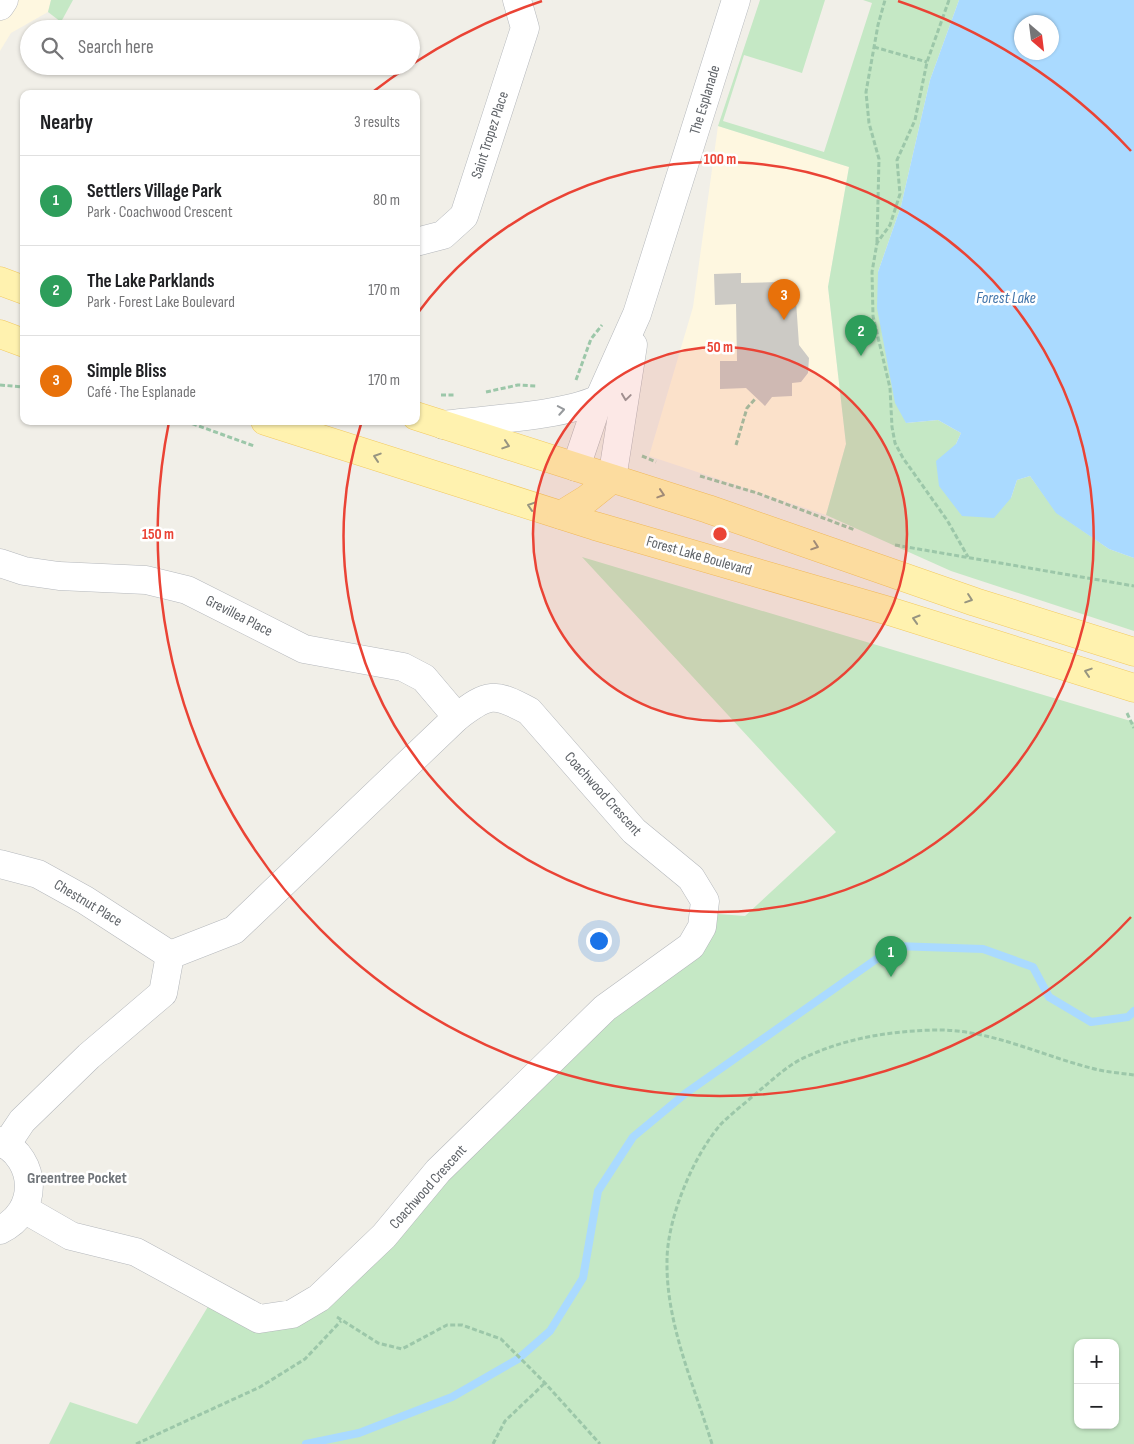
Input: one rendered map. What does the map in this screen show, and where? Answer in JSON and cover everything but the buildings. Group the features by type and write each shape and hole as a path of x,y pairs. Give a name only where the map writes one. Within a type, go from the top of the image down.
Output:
{"main road":[{"path":"0,281 20,288"},
{"path":"0,334 20,342"},
{"path":"420,417 576,467 975,602 1134,652"},
{"name":"Forest Lake Boulevard","path":"278,425 595,526 889,611 1134,688"},
{"path":"576,467 595,526"},
{"path":"561,515 587,499 612,479"}],"street":[{"path":"0,6 4,0"},
{"name":"Saint Tropez Place","path":"420,241 443,235 464,216 525,28 517,0"},
{"name":"The Esplanade","path":"576,467 599,399 637,314 736,0"},
{"name":"The Esplanade","path":"612,479 616,465 617,440 624,410 637,314"},
{"path":"443,425 557,411 584,406 599,399"},
{"name":"Grevillea Place","path":"0,563 24,571 59,576 146,580 187,590 304,649 403,667 424,678 457,717"},
{"name":"Coachwood Crescent","path":"24,1209 71,1236 136,1252 259,1319 292,1314 320,1298 384,1236 438,1171 605,1008 691,946 702,927 705,901 691,878 634,831 528,711 506,699 481,699 457,717 234,930 170,956"},
{"name":"Chestnut Place","path":"0,864 38,874 85,900 170,956"},
{"path":"0,1230 13,1222 24,1209 28,1200 30,1180 25,1164 3,1143 22,1121 89,1056 163,993 170,956"}],"path":[{"path":"885,0 866,92 869,123 879,159 877,243 872,272 873,316 890,388 895,443 903,458 947,520 968,558"},
{"path":"877,243 890,225 900,194 897,160 914,120 927,62 949,0"},
{"path":"874,48 927,62"},
{"path":"0,385 20,387"},
{"path":"482,392 518,385 554,389 557,411"},
{"path":"437,396 464,395"},
{"path":"736,445 747,408 756,398"},
{"path":"617,440 640,447 643,457 658,463"},
{"path":"692,474 757,493 858,531"},
{"path":"889,544 1134,586"},
{"path":"712,1444 670,1311 667,1260 676,1206 697,1162 721,1124 779,1074 806,1056 839,1044 885,1034 936,1030 978,1035 1024,1046 1092,1069 1134,1075"},
{"path":"320,1298 341,1321 378,1343 402,1349 447,1325 462,1325 501,1339 545,1382 600,1444"},
{"path":"136,1444 260,1387 305,1360 341,1321"},
{"path":"492,1444 505,1422 545,1382"}],"shaded area":[{"path":"0,0 51,0 48,12 34,20 20,20 20,28 11,33 0,51"},
{"path":"718,126 849,167 828,287 846,444 826,515 649,456 693,307"}],"green space":[{"path":"51,0 73,0 62,20 58,20 48,12"},
{"path":"760,0 825,0 802,73 744,55 723,121 824,152 872,3 863,0 959,0 930,80 901,206 878,272 906,423 938,420 961,433 956,444 1011,498 1017,480 1030,476 1057,513 1109,549 1134,558 1134,631 951,571 826,515 846,444 828,287 849,167 718,126"},
{"path":"582,557 1134,722 1134,1444 49,1444 70,1402 137,1424 215,1295 292,1314 438,1171 691,946 704,913 745,916 836,832"}],"water":[{"name":"Forest Lake","path":"959,0 1134,0 1134,558 1109,549 1056,513 1030,476 1017,480 1011,498 994,518 962,516 939,486 936,461 956,444 961,433 938,420 906,423 895,403 877,308 878,272 901,206 930,80"}],"waterway":[{"path":"306,1444 359,1433 452,1397 518,1359 550,1331 583,1278 598,1191 633,1137 686,1093 895,946 983,949 1033,967 1049,997 1091,1022 1128,1017 1134,1011"}],"place":[{"name":"Simple Bliss","path":"784,320"},
{"name":"The Lake Parklands","path":"861,356"},
{"name":"Settlers Village Park","path":"891,977"}],"district":[{"name":"Greentree Pocket","path":"77,1178"}]}
